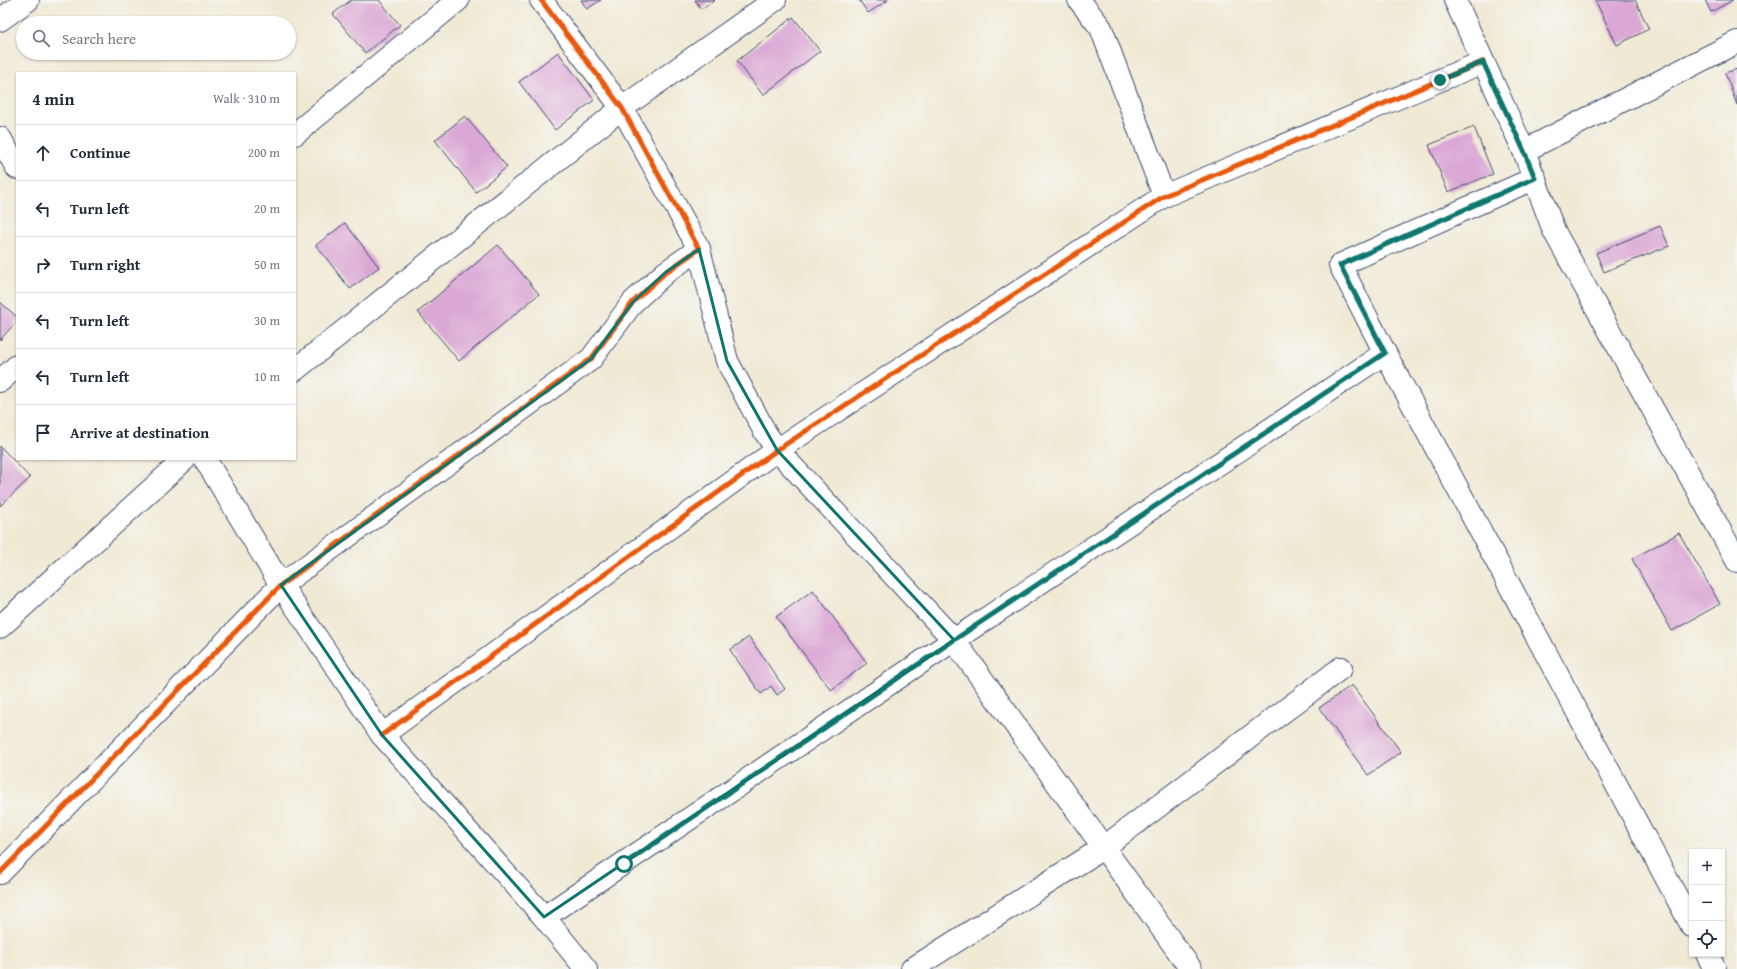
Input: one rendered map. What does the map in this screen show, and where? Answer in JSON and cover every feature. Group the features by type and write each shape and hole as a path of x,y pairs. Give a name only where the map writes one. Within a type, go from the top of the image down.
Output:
{"street":[{"path":"0,20 28,0"},
{"path":"296,133 458,0"},
{"path":"541,0 622,108 699,249 727,361 765,432 777,450 954,640 1191,969"},
{"path":"296,369 622,108 775,0"},
{"path":"1079,0 1101,28 1164,196"},
{"path":"1455,0 1524,151 1554,231 1737,561"},
{"path":"1524,151 1737,42"},
{"path":"382,735 777,450 1164,196 1483,62"},
{"path":"1535,178 1340,265 1385,353 1689,921"},
{"path":"0,873 281,585 591,359 633,302 666,272 699,249"},
{"path":"544,917 954,640 1385,353"},
{"path":"0,381 16,367"},
{"path":"0,627 184,460"},
{"path":"206,460 281,585 382,735 544,917 586,969"},
{"path":"912,969 1103,848 1341,668"},
{"path":"1709,957 1715,969"}],"highlighted area":[{"path":"699,249 727,361 777,450 954,640 544,917 382,735 281,585 591,359 633,302 666,272"}],"building":[{"path":"351,0 379,0 400,25 365,53 333,14"},
{"path":"581,0 601,0 587,9"},
{"path":"695,0 715,0 701,9"},
{"path":"859,0 888,0 868,13"},
{"path":"1595,0 1635,0 1649,29 1617,45"},
{"path":"1705,0 1733,0 1711,12"},
{"path":"793,17 820,51 763,95 737,61"},
{"path":"558,52 594,100 555,130 519,82"},
{"path":"1737,69 1737,105 1725,73"},
{"path":"465,116 507,167 476,192 435,140"},
{"path":"1474,127 1493,174 1448,192 1429,145"},
{"path":"345,223 379,267 350,289 316,245"},
{"path":"1660,226 1669,246 1604,272 1596,253"},
{"path":"498,245 539,294 459,361 418,312"},
{"path":"0,302 16,316 16,322 0,340"},
{"path":"0,446 30,478 0,506"},
{"path":"1679,533 1720,604 1672,631 1632,559"},
{"path":"813,590 867,663 831,690 776,617"},
{"path":"749,637 785,689 777,695 771,686 761,694 730,650"},
{"path":"1352,685 1401,752 1368,775 1319,708"}],"cycle path":[{"path":"0,873 281,585 591,359 633,302 666,272 699,249 622,108 541,0"},
{"path":"382,735 777,450 1164,196 1483,62"}],"route":[{"path":"624,864 954,640 1385,353 1340,265 1535,178 1483,62 1440,80"}]}
